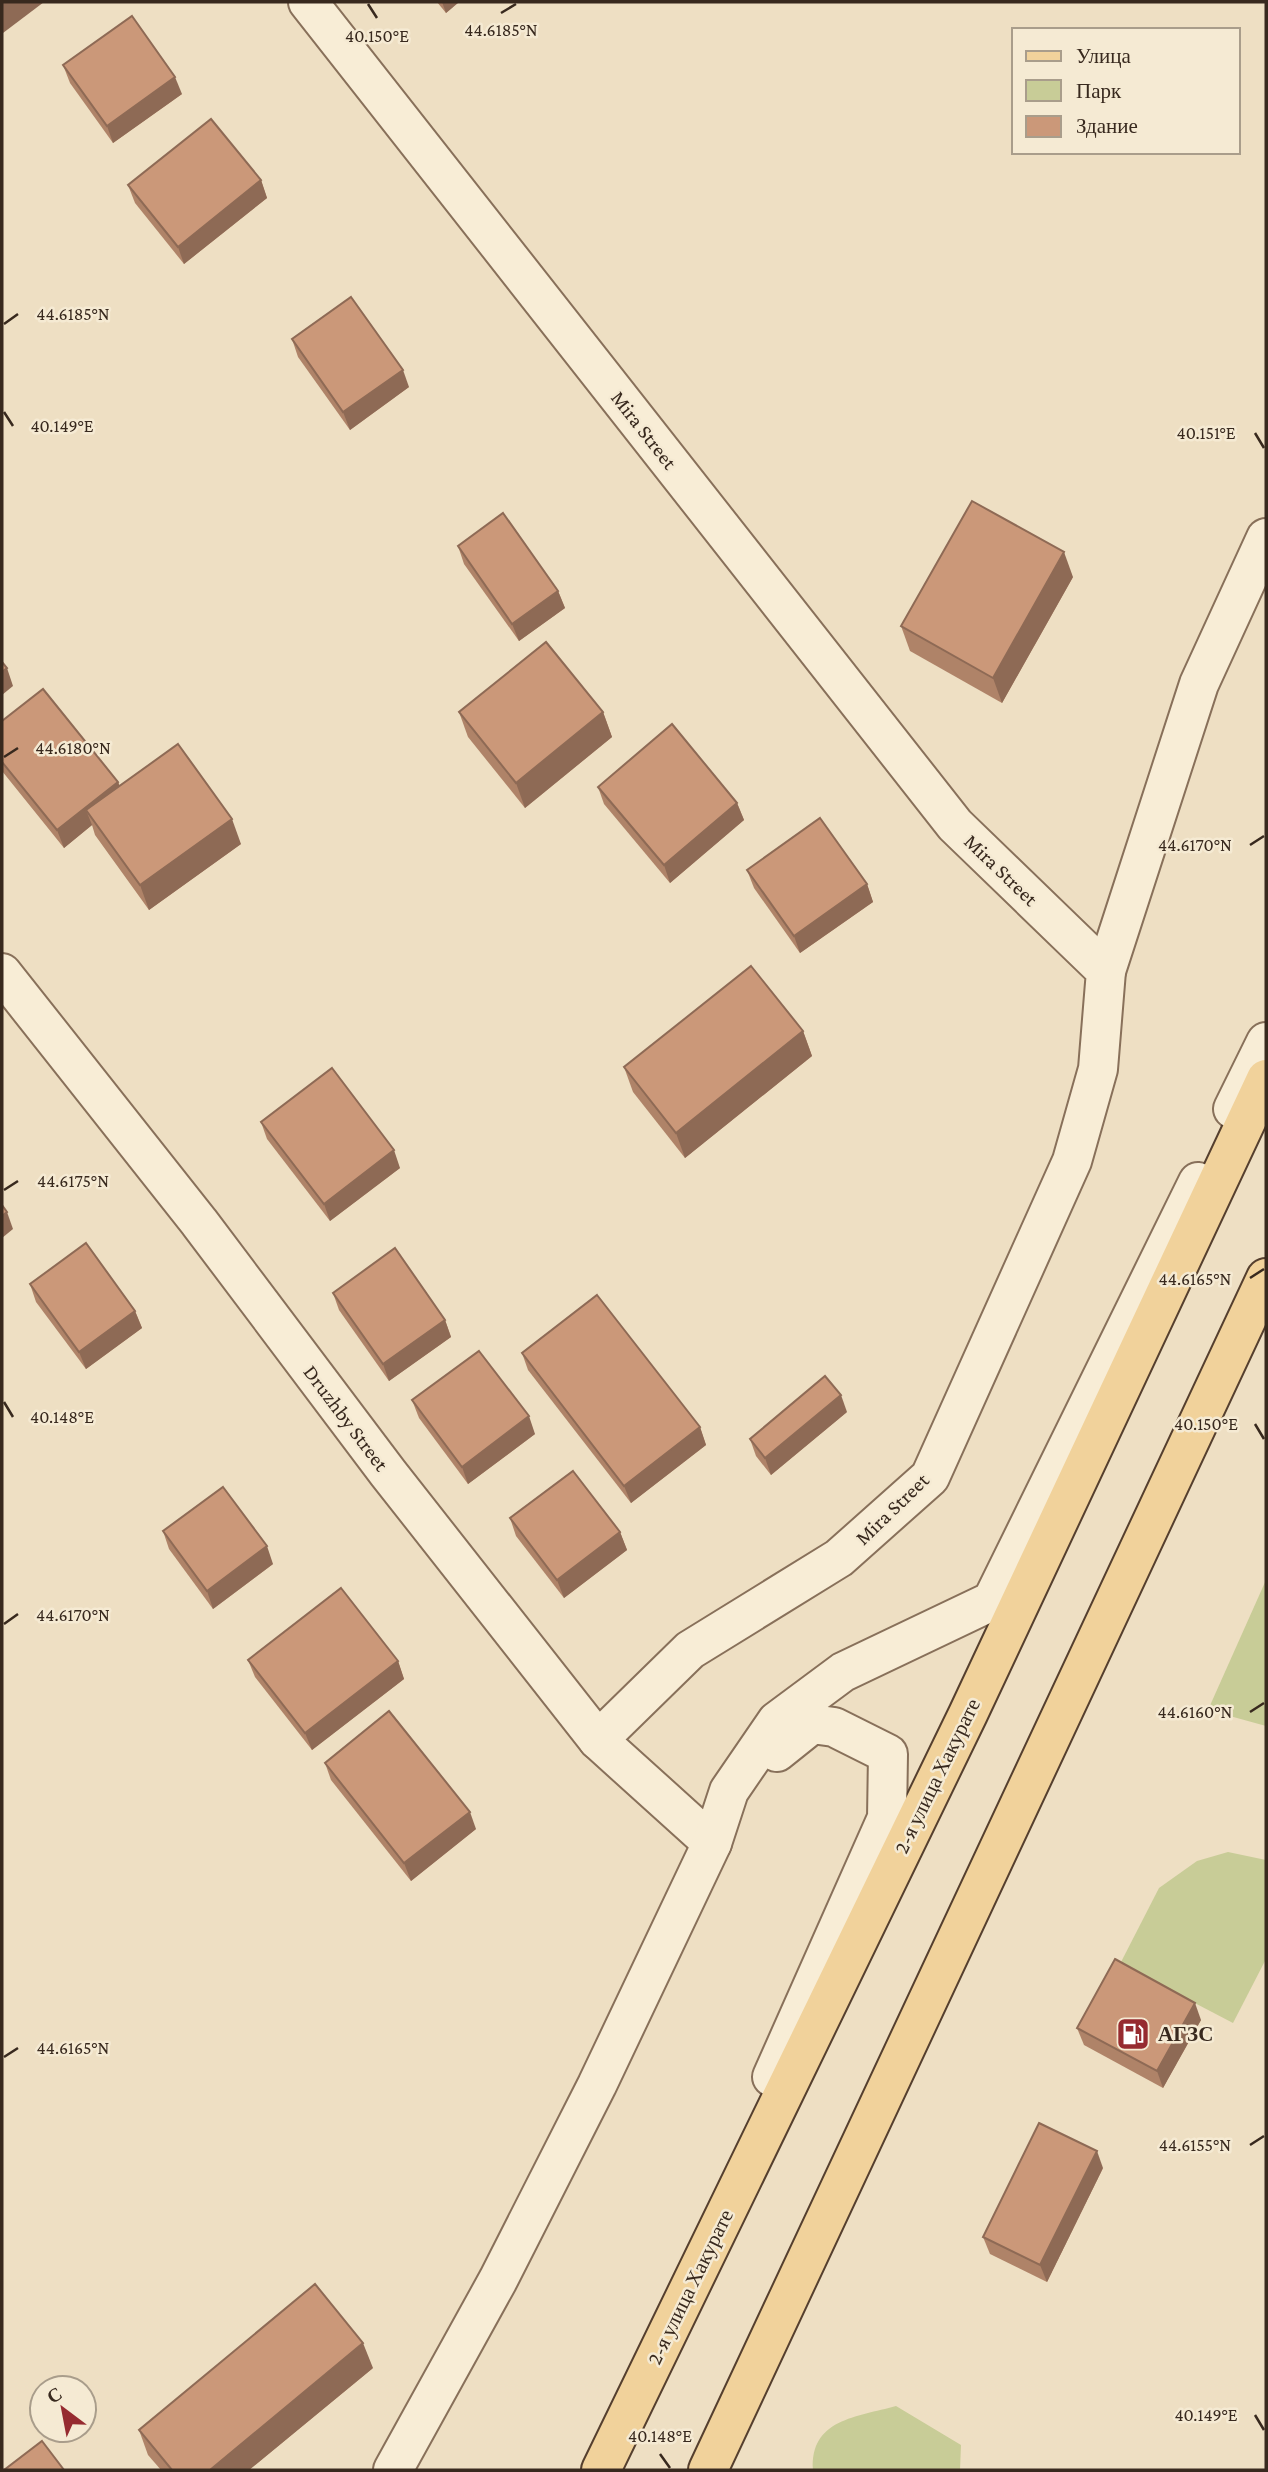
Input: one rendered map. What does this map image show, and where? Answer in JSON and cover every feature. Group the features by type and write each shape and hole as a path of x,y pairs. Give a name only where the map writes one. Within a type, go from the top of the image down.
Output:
{"main road":[{"name":"2-я улица Хакурате","path":"601,2470 968,1714 1266,1079"},
{"path":"708,2470 1266,1278"}],"street":[{"name":"Mira Street","path":"308,2 955,825 1106,971 1098,1069 1072,1161 930,1477 839,1558 690,1650 598,1740"},
{"path":"1106,971 1199,684 1266,538"},
{"name":"Druzhby Street","path":"2,973 199,1222 388,1473 598,1740 712,1843"},
{"path":"393,2470 498,2280 591,2097 712,1843 729,1791 777,1721 843,1672 992,1601 1266,1042"},
{"path":"682,2303 682,2281 887,1818 888,1754 834,1727 812,1724 729,1791"}],"green space":[{"path":"1266,1580 1266,1726 1208,1710"},
{"path":"1228,1852 1266,1860 1266,1959 1233,2023 1120,1964 1159,1888 1197,1861"},
{"path":"896,2406 961,2445 960,2470 813,2470 814,2453 819,2440 828,2430 852,2418"}],"building":[{"path":"132,16 175,77 107,126 63,65"},
{"path":"211,119 261,180 178,247 128,185"},
{"path":"351,297 403,370 343,412 292,339"},
{"path":"972,501 1064,552 993,678 901,626"},
{"path":"503,513 558,591 512,624 458,546"},
{"path":"546,642 603,712 516,783 459,712"},
{"path":"43,689 118,782 57,830 2,762 2,721"},
{"path":"672,724 737,803 664,865 598,787"},
{"path":"178,744 232,819 140,885 86,810"},
{"path":"820,818 867,884 794,936 747,870"},
{"path":"751,966 803,1031 676,1133 624,1067"},
{"path":"332,1068 394,1150 324,1204 261,1122"},
{"path":"86,1243 135,1311 79,1352 30,1284"},
{"path":"395,1248 445,1320 383,1364 333,1293"},
{"path":"597,1295 700,1427 624,1486 522,1353"},
{"path":"479,1351 529,1416 462,1467 412,1400"},
{"path":"825,1376 841,1395 765,1458 750,1439"},
{"path":"573,1471 620,1532 557,1580 510,1518"},
{"path":"223,1487 267,1546 207,1591 163,1531"},
{"path":"341,1588 398,1661 305,1733 248,1660"},
{"path":"389,1711 470,1812 404,1863 325,1763"},
{"path":"1115,1959 1195,2003 1157,2071 1077,2028"},
{"path":"1039,2123 1097,2151 1040,2265 983,2237"},
{"path":"315,2284 363,2343 210,2470 172,2470 139,2430"},
{"path":"38,2444 44,2444 64,2470 4,2470"}],"place":[{"name":"АГЗС","path":"1133,2034"}]}
